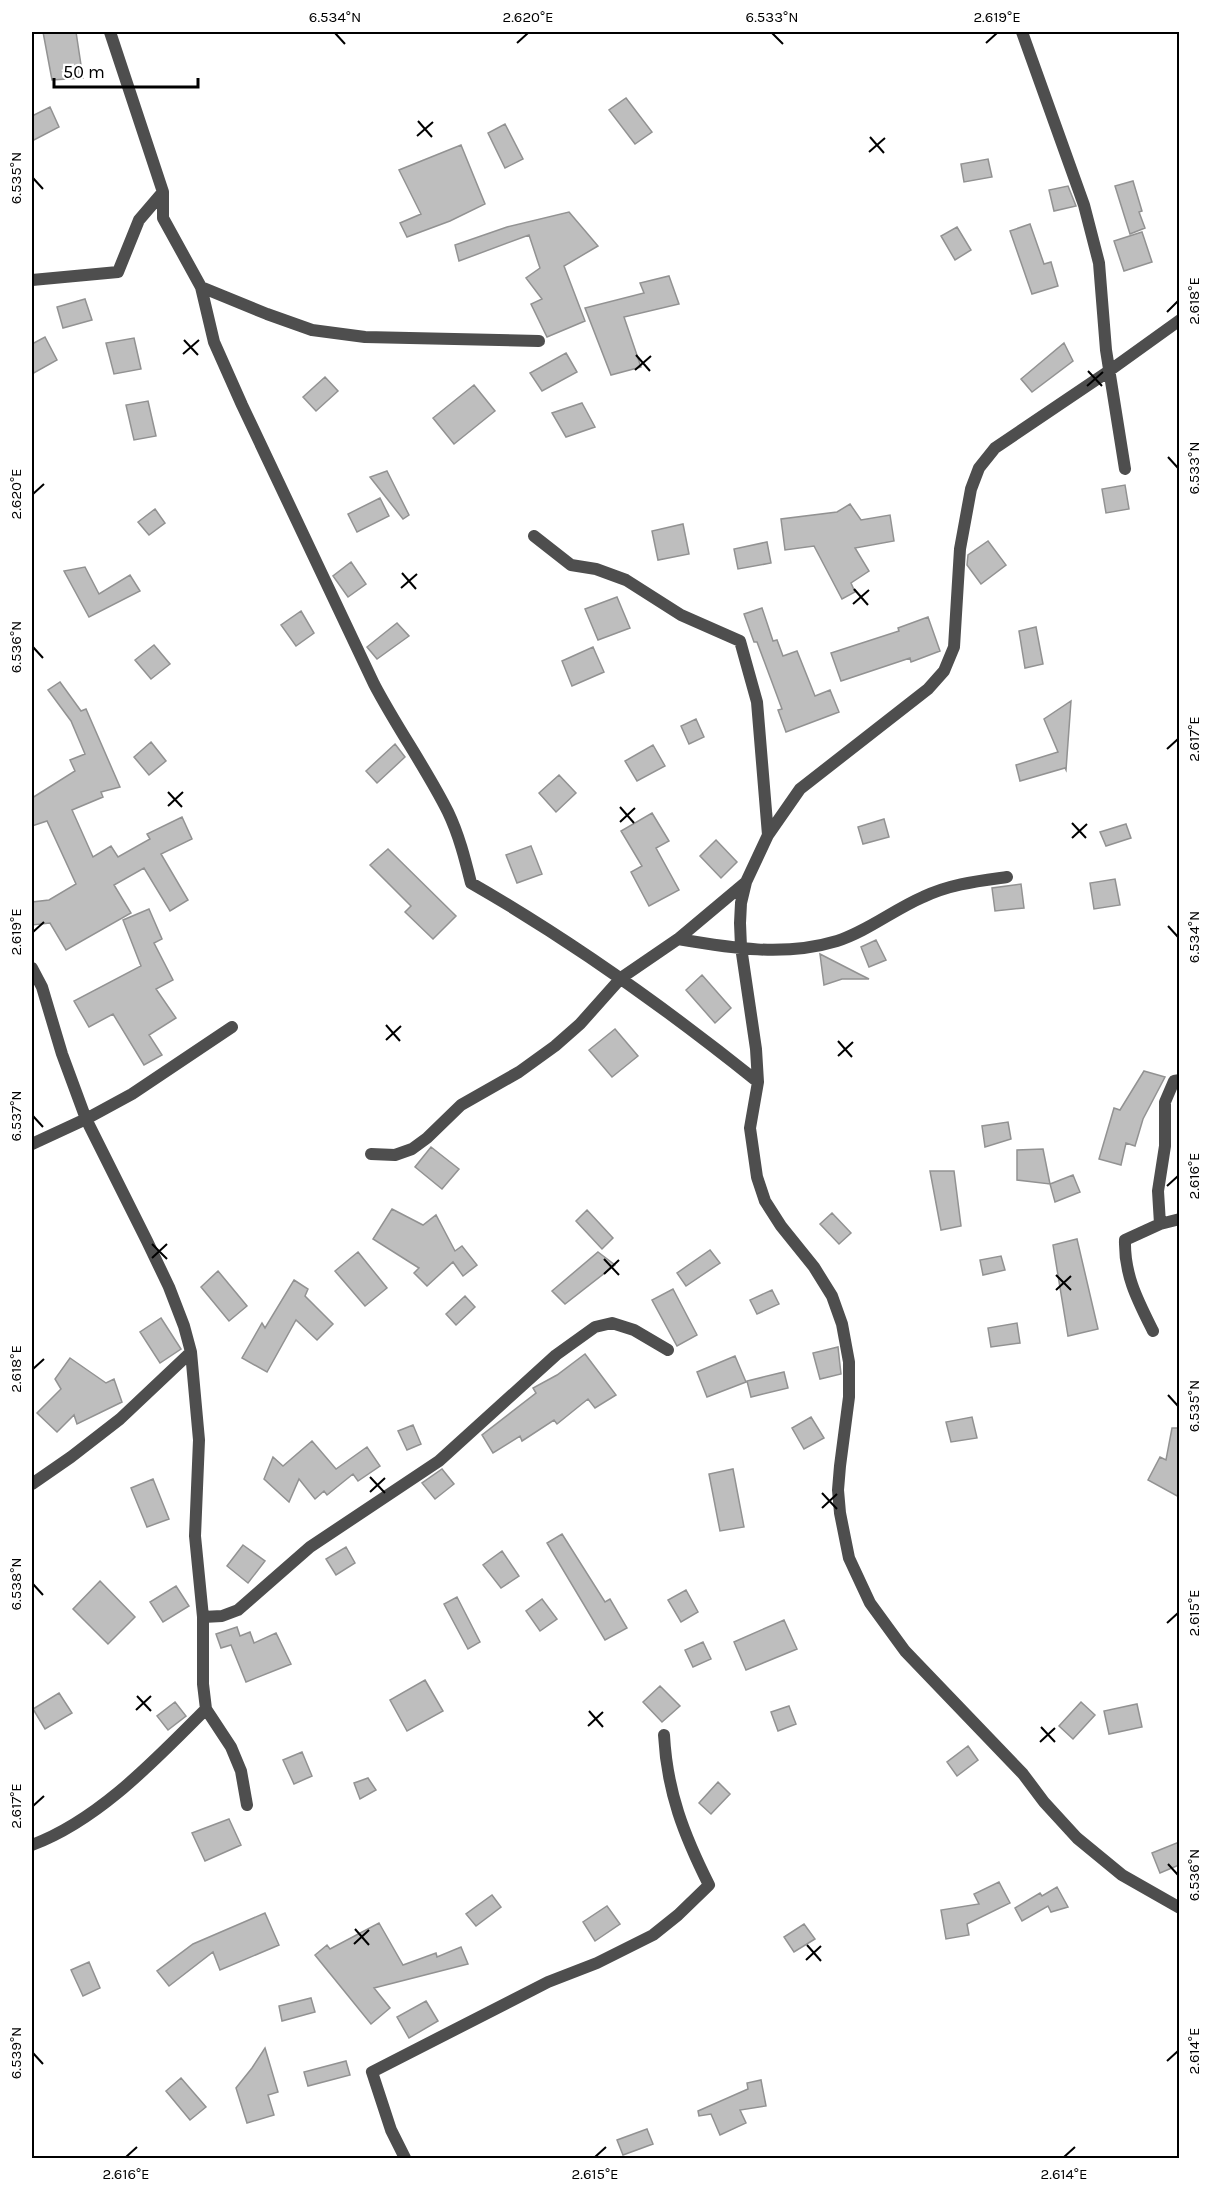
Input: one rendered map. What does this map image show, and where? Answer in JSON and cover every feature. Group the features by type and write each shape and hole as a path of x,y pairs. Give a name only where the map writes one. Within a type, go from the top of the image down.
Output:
{"street":[{"path":"110,32 163,192 163,218 201,287 214,342 374,684 448,812 458,836 471,883 537,922 621,978 758,1082"},
{"path":"1022,32 1084,205 1099,263 1110,371 1125,470"},
{"path":"32,280 118,272 139,220 163,192"},
{"path":"201,287 312,330 365,337 539,341"},
{"path":"1179,320 1110,371 995,448 979,468 970,489 965,515 960,549 954,647 944,671 928,689 800,789 768,835 746,882 741,903 741,948 752,1007 758,1082 750,1128 757,1177 765,1201 781,1226 814,1267 831,1296 842,1324 849,1362 849,1397 840,1466 840,1513 849,1558 870,1603 905,1651 1023,1774 1044,1802 1077,1838 1122,1875 1179,1908"},
{"path":"534,536 571,566 596,569 626,580 681,615 740,641 757,702 768,835"},
{"path":"678,939 770,951 791,950 836,941 858,933 903,907 945,887 1007,877"},
{"path":"371,1154 395,1155 412,1149 427,1138 460,1105 519,1072 555,1046 580,1024 621,978 678,939 746,882"},
{"path":"32,968 42,987 62,1054 86,1119 169,1287 184,1326 190,1352 199,1440 195,1536 204,1617 202,1660 206,1708 231,1747 241,1771 247,1805"},
{"path":"32,1144 86,1119 162,1075 232,1027"},
{"path":"1160,1224 1158,1191 1165,1146 1165,1102 1174,1081 1179,1080"},
{"path":"1153,1331 1130,1284 1125,1258 1125,1240 1160,1224 1179,1220"},
{"path":"204,1617 222,1616 238,1610 310,1547 439,1461 556,1355 595,1327 612,1323 634,1330 668,1350"},
{"path":"32,1484 72,1457 120,1419 190,1352"},
{"path":"32,1845 50,1838 80,1820 128,1784 206,1708"},
{"path":"405,2158 391,2130 372,2072 532,1990 597,1963 653,1935 686,1908 709,1885 687,1840 673,1798 666,1766 664,1735"}],"building":[{"path":"43,32 76,32 83,78 52,80"},
{"path":"626,98 652,132 635,144 609,110"},
{"path":"50,107 59,127 32,141 32,116"},
{"path":"505,124 523,159 505,168 488,133"},
{"path":"461,145 485,204 450,221 407,237 400,223 421,214 399,170"},
{"path":"988,159 992,177 964,182 961,164"},
{"path":"1133,181 1142,211 1139,212 1145,228 1130,234 1115,186"},
{"path":"1068,186 1076,206 1054,211 1049,190"},
{"path":"569,212 598,246 564,266 585,321 547,337 531,304 542,299 526,278 540,268 529,235 459,261 455,245 507,227"},
{"path":"1030,224 1044,264 1051,262 1058,286 1032,294 1010,231"},
{"path":"957,227 971,250 955,260 941,236"},
{"path":"1142,232 1152,262 1124,271 1114,241"},
{"path":"669,276 679,304 624,317 641,367 611,375 585,308 644,293 640,283"},
{"path":"85,299 92,320 63,328 57,307"},
{"path":"45,337 57,360 32,374 32,344"},
{"path":"134,338 141,369 114,374 106,343"},
{"path":"1064,343 1073,361 1032,392 1021,379"},
{"path":"566,353 577,372 542,391 530,373"},
{"path":"325,377 338,391 316,411 303,397"},
{"path":"474,385 495,411 454,444 433,418"},
{"path":"148,401 156,436 134,440 126,405"},
{"path":"582,403 595,427 566,437 552,413"},
{"path":"387,471 409,515 403,519 370,477"},
{"path":"1125,485 1129,509 1106,513 1102,489"},
{"path":"380,498 389,516 357,532 348,514"},
{"path":"850,504 861,520 890,515 894,541 855,548 869,571 851,583 855,592 842,599 814,546 785,550 781,519 837,512"},
{"path":"155,509 165,523 149,535 138,522"},
{"path":"683,524 689,554 658,560 652,531"},
{"path":"988,541 1006,565 981,584 967,565 968,555"},
{"path":"767,542 771,563 738,569 734,549"},
{"path":"351,562 366,584 348,597 333,576"},
{"path":"85,567 99,594 130,575 140,591 89,617 64,571"},
{"path":"617,597 630,628 598,640 585,609"},
{"path":"762,608 773,641 777,640 783,656 797,651 815,696 830,690 839,712 786,732 778,710 782,709 744,614"},
{"path":"301,611 314,633 296,646 281,625"},
{"path":"928,617 940,651 911,662 910,658 841,681 831,653 899,631 898,628"},
{"path":"397,623 409,636 377,659 367,647"},
{"path":"1036,627 1043,664 1025,668 1019,631"},
{"path":"154,645 170,664 151,679 135,660"},
{"path":"593,647 604,672 572,686 562,661"},
{"path":"60,682 81,711 86,709 120,787 101,792 103,797 72,810 93,857 111,846 118,857 150,839 147,834 182,817 192,839 161,854 188,900 170,911 144,868 114,885 131,913 66,950 50,923 32,925 32,902 49,900 76,884 47,821 32,826 32,798 75,771 70,760 85,754 71,721 48,690"},
{"path":"1071,701 1066,770 1065,768 1020,781 1016,765 1058,752 1044,719"},
{"path":"696,719 704,737 689,744 681,726"},
{"path":"151,742 166,761 149,775 134,757"},
{"path":"395,744 405,757 377,783 366,771"},
{"path":"653,745 665,766 637,781 625,761"},
{"path":"559,775 576,793 556,812 539,793"},
{"path":"652,813 669,841 656,848 679,890 649,906 631,872 642,866 621,831"},
{"path":"884,819 889,837 863,844 858,827"},
{"path":"1126,824 1131,838 1106,846 1100,832"},
{"path":"716,840 737,862 721,878 700,856"},
{"path":"531,846 542,874 517,883 506,855"},
{"path":"388,849 456,916 433,939 405,912 411,906 370,865"},
{"path":"1115,879 1120,905 1094,909 1090,883"},
{"path":"1021,884 1024,908 995,911 992,888"},
{"path":"149,909 162,939 154,943 173,980 156,989 176,1018 149,1035 162,1055 144,1065 113,1014 89,1027 74,1001 141,966 123,920"},
{"path":"876,940 886,960 869,967 861,947"},
{"path":"820,954 869,979 842,979 824,985"},
{"path":"702,975 731,1008 715,1023 686,990"},
{"path":"615,1029 638,1056 612,1077 589,1050"},
{"path":"1144,1071 1165,1077 1143,1119 1135,1146 1126,1143 1121,1165 1099,1159 1114,1108 1120,1110"},
{"path":"1008,1122 1011,1139 985,1147 982,1126"},
{"path":"431,1147 459,1169 442,1189 415,1167"},
{"path":"1043,1149 1050,1184 1017,1180 1017,1150"},
{"path":"930,1171 954,1171 961,1226 941,1230"},
{"path":"1073,1175 1080,1192 1055,1202 1050,1184"},
{"path":"392,1209 423,1225 436,1215 455,1251 462,1246 477,1265 463,1276 453,1262 427,1286 414,1273 419,1268 373,1239"},
{"path":"587,1210 613,1238 602,1249 576,1221"},
{"path":"832,1213 851,1233 839,1244 820,1224"},
{"path":"1077,1239 1098,1329 1068,1336 1053,1245"},
{"path":"710,1250 720,1263 686,1286 677,1273"},
{"path":"358,1252 387,1288 365,1306 335,1271"},
{"path":"598,1252 615,1265 565,1304 552,1291"},
{"path":"1001,1256 1005,1270 983,1275 980,1260"},
{"path":"218,1271 247,1306 229,1321 201,1287"},
{"path":"294,1280 308,1289 305,1296 333,1324 317,1340 296,1320 267,1372 242,1358 262,1323 265,1328"},
{"path":"673,1289 697,1335 677,1346 652,1300"},
{"path":"772,1290 779,1304 757,1314 750,1300"},
{"path":"465,1296 475,1307 456,1325 446,1314"},
{"path":"161,1318 181,1349 160,1363 140,1332"},
{"path":"1017,1323 1020,1343 991,1347 988,1328"},
{"path":"838,1347 841,1374 820,1379 813,1353"},
{"path":"585,1354 616,1395 595,1408 588,1399 557,1424 554,1420 522,1441 520,1436 493,1453 482,1435 536,1393 533,1388 557,1375"},
{"path":"735,1356 746,1382 707,1397 697,1372"},
{"path":"70,1358 106,1383 114,1379 122,1402 77,1424 74,1415 57,1432 37,1413 61,1389 55,1379"},
{"path":"784,1372 788,1388 751,1397 747,1381"},
{"path":"811,1417 824,1438 804,1449 792,1428"},
{"path":"972,1417 977,1438 951,1442 946,1422"},
{"path":"413,1425 421,1444 407,1450 398,1431"},
{"path":"1172,1428 1179,1428 1179,1497 1148,1480 1160,1457 1166,1460"},
{"path":"312,1441 336,1469 367,1447 380,1466 358,1481 353,1474 327,1495 324,1491 315,1499 299,1479 289,1502 264,1479 273,1457 283,1466"},
{"path":"442,1469 454,1484 435,1499 422,1483"},
{"path":"733,1469 744,1527 720,1531 709,1474"},
{"path":"153,1479 169,1519 147,1527 131,1488"},
{"path":"562,1534 605,1602 610,1599 627,1628 605,1640 547,1543"},
{"path":"243,1545 265,1561 248,1583 227,1566"},
{"path":"346,1547 355,1563 336,1575 326,1559"},
{"path":"502,1551 519,1576 501,1588 483,1565"},
{"path":"100,1581 135,1617 108,1644 73,1609"},
{"path":"176,1586 189,1606 163,1622 150,1602"},
{"path":"686,1590 698,1612 681,1622 668,1600"},
{"path":"457,1597 480,1642 468,1649 444,1604"},
{"path":"542,1599 557,1619 540,1631 526,1611"},
{"path":"784,1620 797,1649 746,1670 734,1642"},
{"path":"237,1627 240,1636 250,1632 254,1643 276,1633 291,1664 246,1682 231,1645 221,1648 216,1634"},
{"path":"703,1642 711,1659 693,1667 685,1650"},
{"path":"425,1680 443,1711 407,1731 390,1700"},
{"path":"660,1686 680,1706 662,1722 643,1702"},
{"path":"59,1693 72,1713 45,1729 33,1709"},
{"path":"175,1702 186,1716 168,1730 157,1716"},
{"path":"1081,1702 1095,1715 1073,1739 1059,1726"},
{"path":"1137,1704 1142,1727 1109,1734 1104,1711"},
{"path":"789,1706 796,1724 778,1731 771,1712"},
{"path":"968,1746 978,1760 957,1776 947,1762"},
{"path":"302,1752 312,1776 294,1784 283,1760"},
{"path":"368,1778 376,1790 360,1799 354,1783"},
{"path":"718,1782 730,1794 711,1814 699,1803"},
{"path":"229,1819 241,1845 205,1861 192,1833"},
{"path":"1179,1842 1179,1865 1160,1873 1152,1853"},
{"path":"999,1882 1010,1903 967,1924 969,1935 946,1939 941,1910 979,1904 974,1894"},
{"path":"1057,1887 1068,1907 1051,1912 1048,1906 1022,1921 1015,1908 1040,1893 1042,1896"},
{"path":"492,1895 501,1907 476,1926 466,1914"},
{"path":"607,1906 620,1924 595,1941 583,1922"},
{"path":"265,1913 279,1945 220,1970 213,1952 169,1986 157,1971 193,1944"},
{"path":"379,1923 403,1965 436,1953 437,1957 461,1947 468,1964 374,1988 390,2008 371,2024 315,1955 327,1945 330,1949"},
{"path":"804,1924 815,1939 794,1952 784,1937"},
{"path":"89,1962 100,1988 83,1996 71,1970"},
{"path":"311,1998 315,2012 282,2021 279,2006"},
{"path":"426,2001 438,2021 409,2038 397,2017"},
{"path":"265,2048 278,2092 268,2095 274,2115 247,2123 236,2088"},
{"path":"346,2061 350,2075 308,2086 304,2072"},
{"path":"181,2078 206,2107 190,2120 166,2091"},
{"path":"761,2080 766,2106 740,2110 746,2123 720,2135 711,2114 699,2116 698,2111 748,2089 747,2083"},
{"path":"647,2129 653,2144 623,2155 617,2140"}]}
